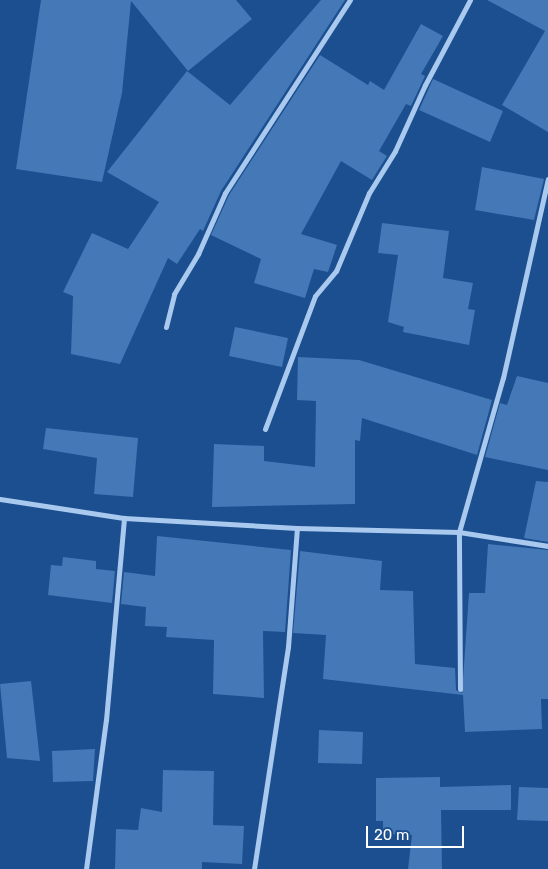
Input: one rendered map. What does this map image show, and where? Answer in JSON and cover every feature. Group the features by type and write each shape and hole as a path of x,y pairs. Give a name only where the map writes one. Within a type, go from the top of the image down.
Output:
{"street":[{"path":"166,327 174,294 198,254 225,193 350,0"},
{"path":"264,429 315,296 336,270 369,194 396,151 425,85 470,0"},
{"path":"460,689 460,532 503,378 548,178"},
{"path":"0,499 124,518 297,528 460,532 548,546"},
{"path":"86,869 106,720 124,518"},
{"path":"254,869 288,647 297,528"}],"building":[{"path":"41,0 236,0 252,19 188,71 131,1 122,93 102,182 16,169"},
{"path":"321,0 345,0 221,191 203,231 200,229 177,264 168,258 120,364 71,354 73,296 63,292 92,233 128,249 159,202 107,172 187,71 230,105"},
{"path":"487,0 548,0 548,132 502,105 545,31"},
{"path":"421,24 443,36 421,74 425,76 411,106 406,104 379,151 387,156 372,180 341,161 301,234 337,245 328,272 314,269 305,298 254,283 261,259 211,235 229,195 320,55 368,85 370,81 384,90"},
{"path":"433,79 503,111 490,142 419,110"},
{"path":"482,167 544,179 534,220 475,210"},
{"path":"382,223 449,231 443,278 473,283 468,309 475,310 469,345 403,332 404,327 388,322 398,255 378,253"},
{"path":"235,327 288,338 282,367 229,356"},
{"path":"298,357 359,360 492,400 477,455 362,418 360,441 355,440 355,504 212,507 214,444 264,446 264,461 315,467 316,401 297,400"},
{"path":"517,376 548,383 548,470 485,457 500,403 507,405"},
{"path":"46,428 138,438 133,497 94,494 97,458 43,449"},
{"path":"536,481 548,482 548,542 524,538"},
{"path":"157,536 291,550 285,632 263,631 264,698 213,694 214,640 166,637 167,627 145,626 146,607 121,604 124,572 155,576"},
{"path":"488,544 548,550 548,699 541,699 542,729 465,732 463,695 323,679 326,635 293,633 300,551 382,561 380,590 413,591 415,664 455,668 456,690 462,693 469,593 485,593"},
{"path":"63,557 96,561 96,569 115,571 112,603 48,595 51,565 62,566"},
{"path":"31,681 40,761 7,758 0,684"},
{"path":"319,730 363,732 362,764 318,763"},
{"path":"95,749 93,781 53,782 52,751"},
{"path":"163,770 214,771 213,825 244,826 242,864 202,862 202,869 115,869 116,829 138,830 141,808 162,812"},
{"path":"440,777 440,787 511,785 511,810 441,810 442,869 408,869 412,835 383,834 383,821 376,821 376,778"},
{"path":"519,787 548,788 548,821 517,820"}]}
